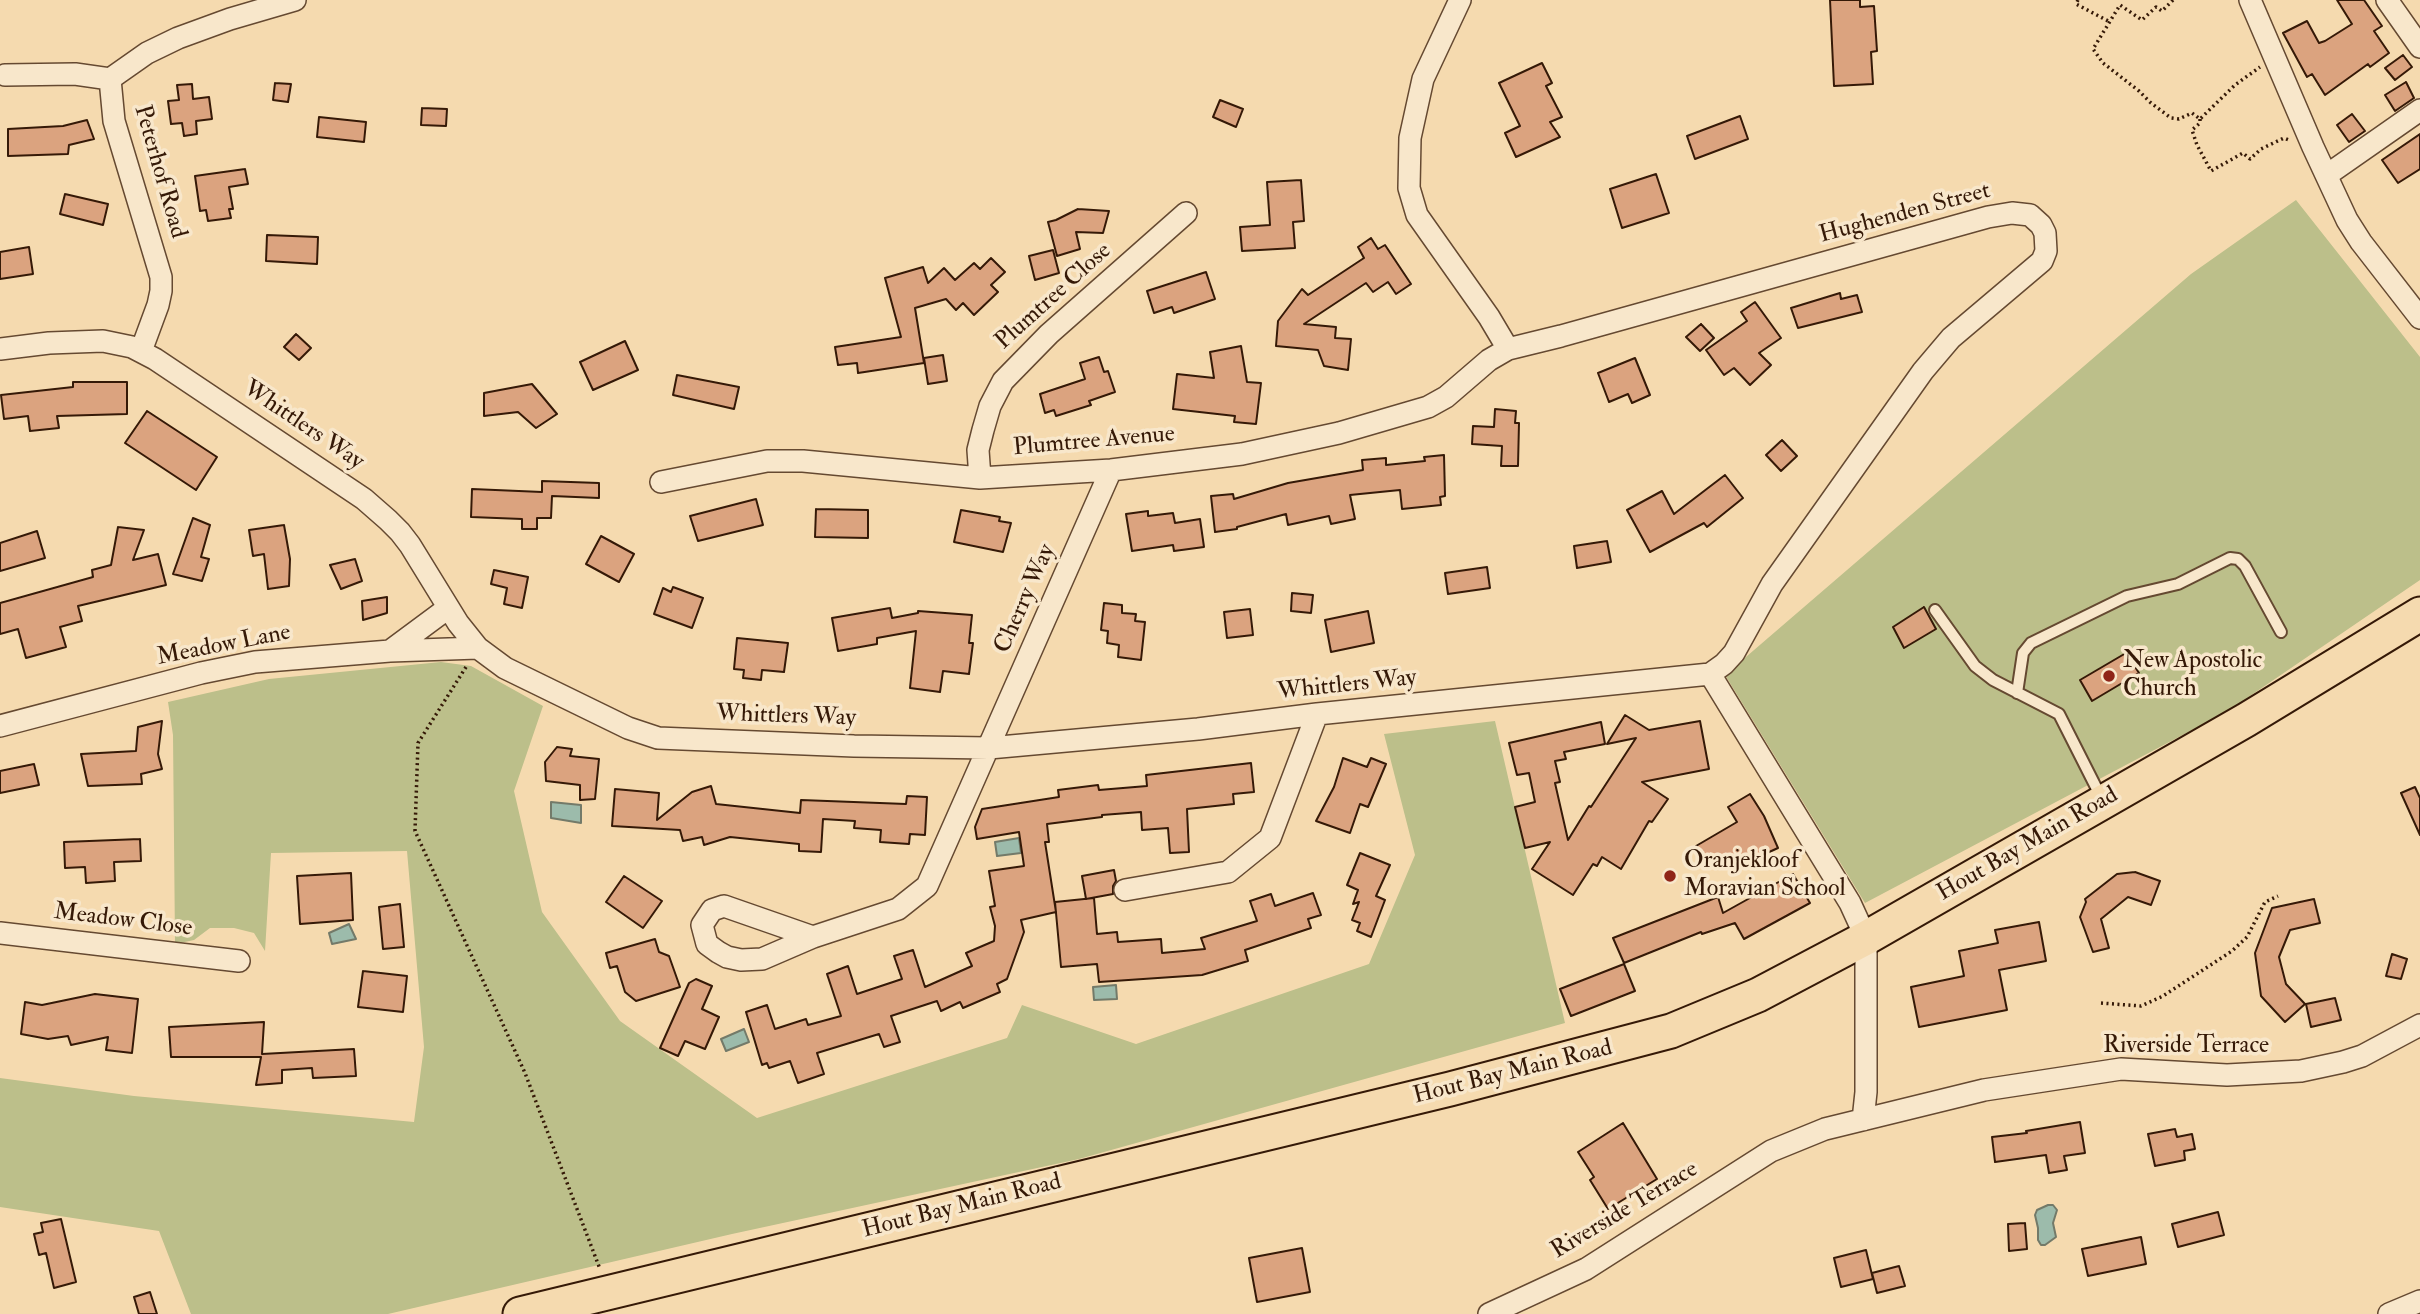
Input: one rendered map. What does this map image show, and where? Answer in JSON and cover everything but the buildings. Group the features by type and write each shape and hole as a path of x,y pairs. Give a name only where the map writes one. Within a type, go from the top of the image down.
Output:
{"main road":[{"name":"Hout Bay Main Road","path":"520,1314 1450,1089 1671,1031 1724,1010 1866,938 2246,720 2420,614"}],"street":[{"name":"Peterhof Road","path":"141,351 158,305 161,277 114,121 110,79 147,53 178,38 295,0"},
{"path":"1460,0 1423,79 1410,138 1409,188 1417,215 1489,317 1508,349"},
{"path":"2250,0 2347,220 2420,318"},
{"path":"2387,0 2420,47"},
{"path":"5,75 75,74 110,79"},
{"path":"2327,175 2420,110"},
{"name":"Plumtree Close","path":"980,478 978,450 990,406 1003,381 1049,334 1186,213"},
{"name":"Hughenden Street","path":"1508,349 1988,217 2024,214 2030,215 2041,225 2046,240 2042,261 1951,338 1923,372 1772,584 1734,653 1710,674"},
{"name":"Whittlers Way","path":"0,349 49,343 103,341 141,351 364,499 400,531 448,607 478,648 505,668 628,728 658,738 989,748 1198,729 1317,714 1710,674"},
{"name":"Plumtree Avenue","path":"661,482 736,466 787,460 980,478 1111,470 1242,454 1339,433 1428,407 1446,397 1489,360 1508,349"},
{"name":"Cherry Way","path":"813,937 885,915 908,903 932,878 1111,470"},
{"path":"390,651 448,607"},
{"name":"Meadow Lane","path":"0,726 201,673 255,662 390,651 478,648"},
{"path":"1710,674 1850,903 1866,938 1866,1092 1863,1120"},
{"path":"1125,890 1228,872 1270,838 1317,714"},
{"name":"Meadow Close","path":"0,933 239,961"},
{"name":"Riverside Terrace","path":"1489,1314 1586,1269 1771,1152 1825,1129 1984,1090 2120,1069 2227,1075 2301,1071 2362,1056 2420,1025"},
{"path":"2389,1314 2420,1301"}],"lane":[{"path":"2017,693 2023,653 2031,642 2127,596 2178,584 2230,558 2238,559 2245,566 2281,632"},
{"path":"1935,610 1975,666 1993,680 2059,714 2104,802"}],"path":[{"path":"2078,0 2076,4 2110,22"},
{"path":"2173,0 2162,11 2156,7 2141,20 2120,5 2093,49 2103,64 2171,118 2179,119 2192,113 2200,119"},
{"path":"2275,58 2235,85 2200,119 2200,123 2192,130 2197,145 2211,171 2243,153 2250,159 2261,149 2284,138 2313,147"},
{"path":"478,648 418,743 415,831 525,1073 609,1293"},
{"path":"2101,1003 2141,1006 2163,996 2232,951 2247,937 2265,902 2278,896"}],"green space":[{"path":"2296,200 2420,357 2420,580 2228,711 1865,903 1725,675 2191,274"},
{"path":"441,662 471,666 543,706 514,791 542,912 620,1021 757,1118 1007,1038 1022,1005 1136,1044 1369,964 1415,855 1384,734 1495,721 1565,1023 1079,1159 732,1234 388,1314 191,1314 159,1231 0,1207 0,1078 134,1096 414,1122 424,1047 407,851 271,853 265,951 254,933 234,928 210,928 194,940 175,944 173,735 168,702 269,679"}],"shaded area":[{"path":"551,802 581,805 581,823 551,818"},
{"path":"1019,838 1021,853 997,856 995,842"},
{"path":"349,924 356,939 332,944 329,933"},
{"path":"1116,985 1117,999 1094,1000 1093,987"},
{"path":"744,1029 749,1042 726,1051 721,1039"},
{"path":"2053,1205 2057,1210 2053,1223 2056,1237 2041,1245 2035,1215 2037,1210"}],"place":[{"name":"New Apostolic Church","path":"2109,676"},
{"name":"Oranjekloof Moravian School","path":"1670,876"}]}
